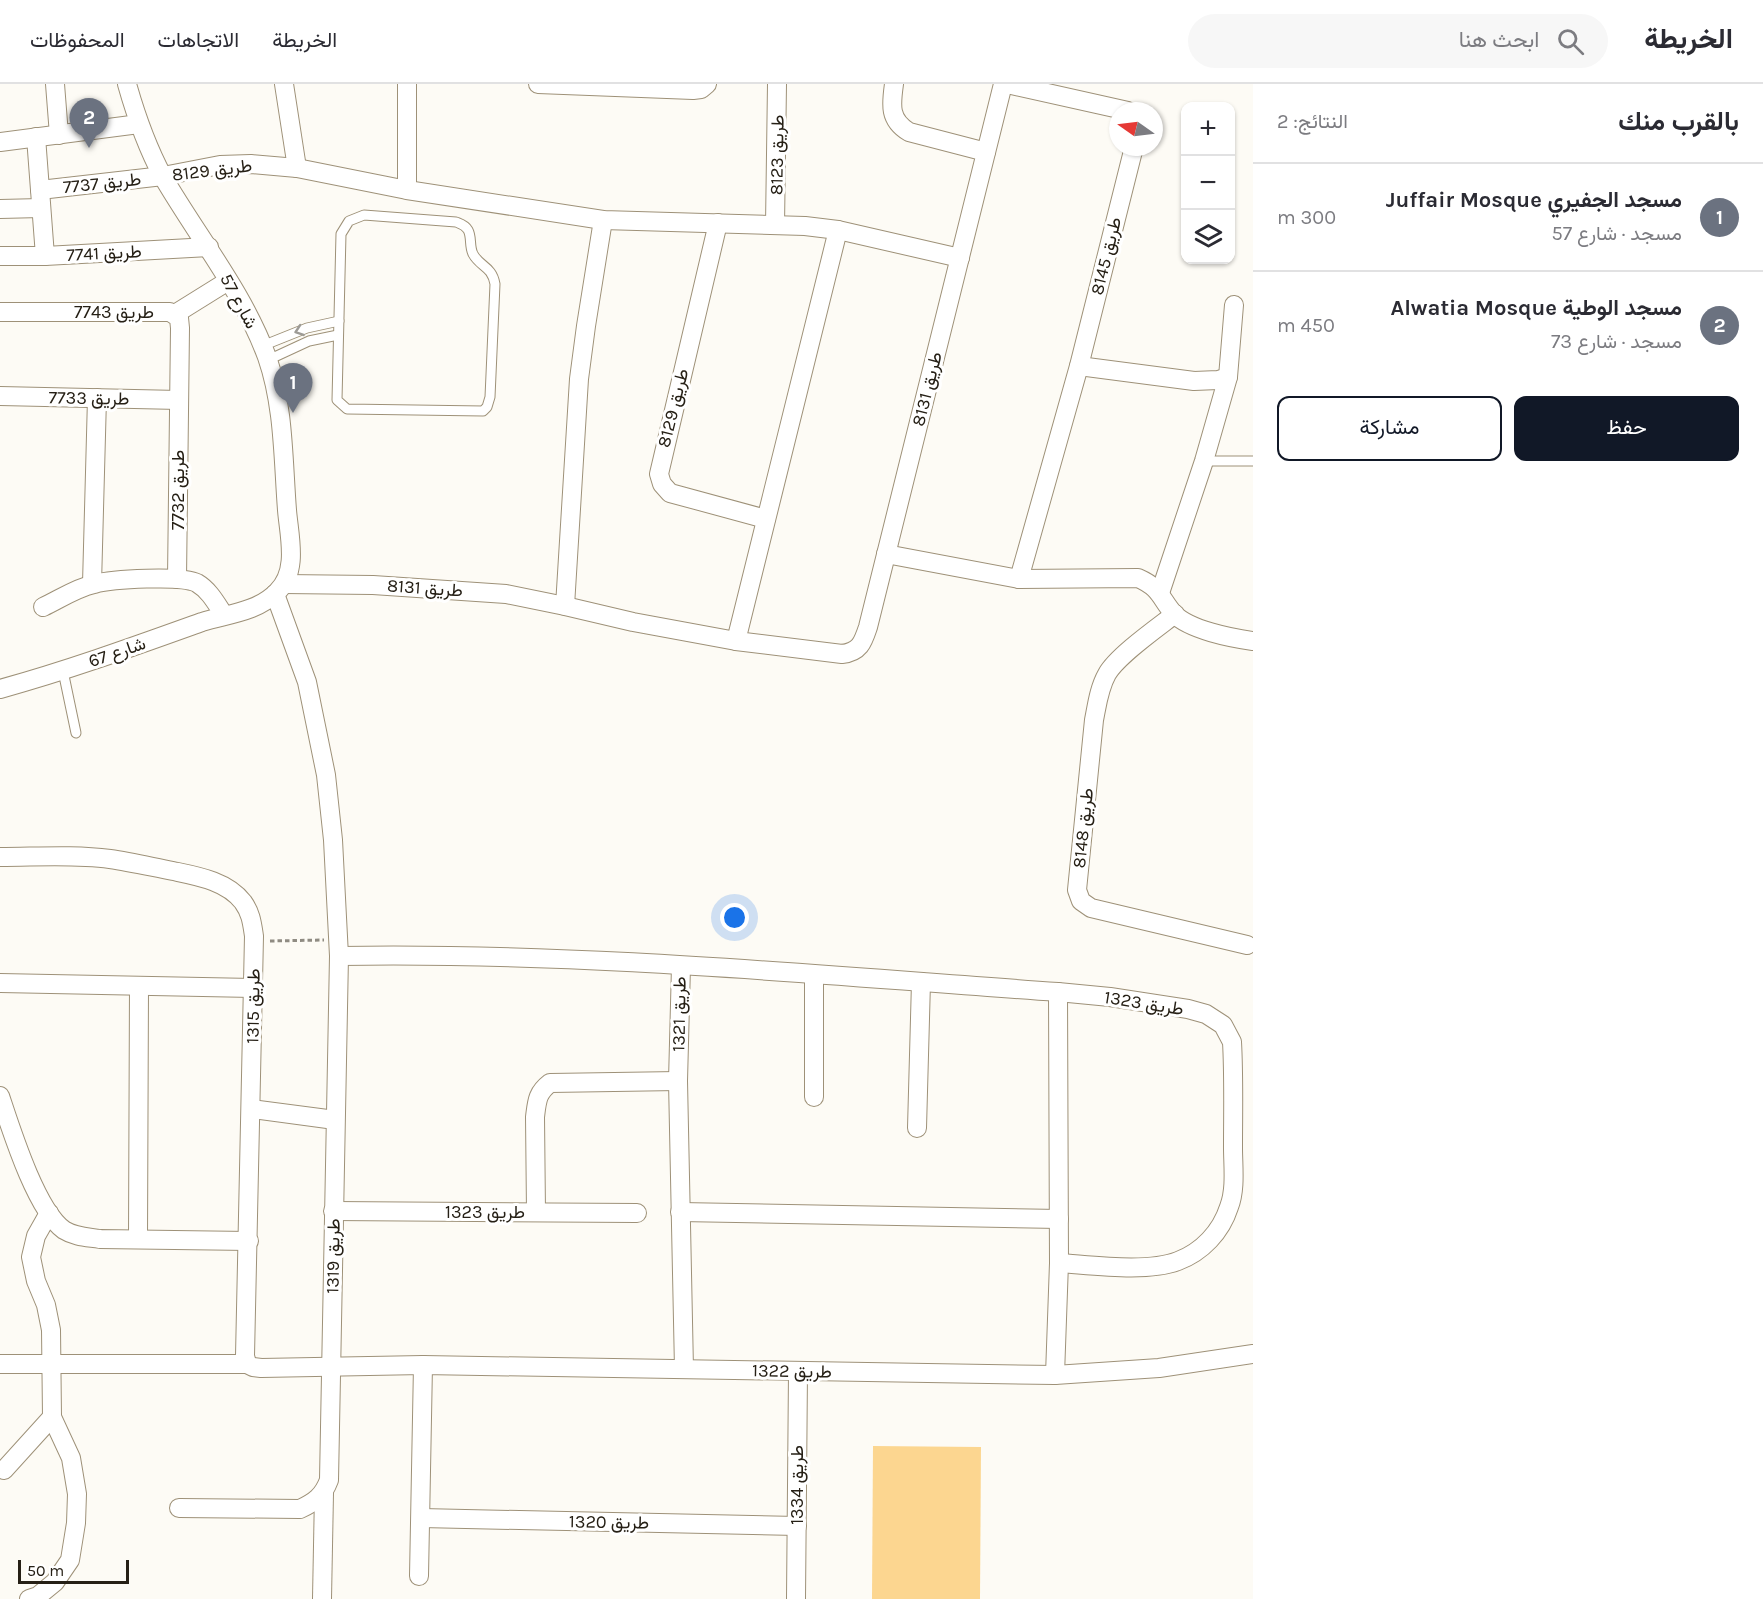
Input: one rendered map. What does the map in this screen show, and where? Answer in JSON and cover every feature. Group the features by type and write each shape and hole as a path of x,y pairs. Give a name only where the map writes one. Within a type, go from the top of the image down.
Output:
{"street":[{"path":"55,84 59,135"},
{"name":"شارع 57","path":"127,84 139,124 163,176 209,247 250,319 265,353 276,385 280,413 289,539"},
{"path":"284,84 297,168"},
{"path":"407,84 407,190"},
{"path":"538,84 693,90 701,89 707,84"},
{"name":"طريق 8123","path":"775,225 777,84"},
{"path":"894,84 892,112 901,127 909,132 986,152"},
{"path":"1005,84 1109,107"},
{"name":"طريق 8131","path":"280,589 373,585 506,594 633,622 736,640 842,654 856,651 862,644 868,627 1005,84"},
{"path":"0,142 139,124"},
{"path":"36,137 45,256"},
{"name":"طريق 8145","path":"1019,579 1079,366 1132,156"},
{"name":"طريق 8129","path":"163,176 220,165 251,164 297,168 407,190 603,220 775,225 838,230 960,258"},
{"name":"طريق 7737","path":"0,209 163,176"},
{"path":"565,606 579,379 603,220"},
{"name":"طريق 8129","path":"718,223 659,474 662,484 670,493 766,519"},
{"path":"736,640 838,230"},
{"name":"طريق 7741","path":"0,256 45,256 209,247"},
{"path":"175,314 228,281"},
{"path":"1160,592 1204,461 1228,377 1234,305"},
{"name":"طريق 7743","path":"0,312 165,312 175,314 180,322 179,400"},
{"path":"1079,366 1194,381 1218,380 1228,377"},
{"name":"طريق 7733","path":"0,396 179,400"},
{"path":"93,584 97,398"},
{"name":"طريق 7732","path":"177,579 179,400"},
{"path":"280,589 291,562 289,539"},
{"name":"شارع 67","path":"229,614 258,599 276,581 287,552 289,539"},
{"path":"886,554 1019,579 1128,577 1147,582 1160,592 1174,614 1191,626 1236,639 1253,641"},
{"path":"43,607 93,584 177,579 196,583 204,588 229,614"},
{"name":"شارع 67","path":"0,689 63,672 257,606 280,589"},
{"name":"طريق 1319","path":"280,589 307,682 326,775 335,869 339,948 330,1466 329,1480 324,1493 322,1599"},
{"name":"طريق 8148","path":"1174,614 1130,650 1107,673 1098,696 1077,890 1081,901 1091,908 1247,945"},
{"name":"طريق 1315","path":"0,857 108,858 210,880 227,888 242,900 252,916 254,942 245,1356 247,1364"},
{"name":"طريق 1321","path":"339,948 681,966 678,1081 684,1369"},
{"name":"طريق 1323","path":"681,966 1058,992 1122,999 1206,1014 1223,1025 1232,1042 1233,1179 1230,1205 1219,1230 1200,1250 1176,1262 1149,1266 1059,1263"},
{"path":"814,975 814,1097"},
{"path":"917,1128 921,982"},
{"path":"0,983 253,988"},
{"path":"138,1239 139,986"},
{"path":"1055,1375 1059,1263 1058,992"},
{"path":"536,1212 536,1117 541,1090 550,1083 678,1081"},
{"path":"0,1096 33,1184 49,1213 64,1229 81,1237 249,1241"},
{"path":"252,1108 335,1120"},
{"name":"طريق 1323","path":"333,1211 637,1213"},
{"path":"680,1212 1059,1219"},
{"path":"29,1599 38,1596 55,1582 70,1560 76,1523 77,1494 71,1458 52,1416 53,1365 49,1322 31,1257 36,1236 49,1213"},
{"name":"طريق 1322","path":"0,1364 247,1364 253,1367 423,1365 1055,1375 1159,1368 1253,1354"},
{"path":"419,1576 423,1365"},
{"name":"طريق 1334","path":"796,1599 798,1372"},
{"path":"4,1470 52,1416"},
{"path":"179,1508 300,1509 313,1503 324,1493"},
{"name":"طريق 1320","path":"421,1518 797,1526"}],"lane":[{"path":"364,215 461,224 468,231 472,251 489,268 495,284 490,403 478,412 347,409 337,400 336,393 338,335 340,242 344,227 349,221 364,215"},
{"path":"265,353 299,330 339,321"},
{"path":"265,353 338,335"},
{"path":"1204,461 1253,461"},
{"path":"63,672 76,733"}],"path":[{"path":"254,942 339,948"}],"shaded area":[{"path":"873,1446 981,1447 980,1599 872,1599"}],"place":[{"name":"مسجد الوطية Alwatia Mosque","path":"89,148"},
{"name":"مسجد الجفيري Juffair Mosque","path":"293,413"}]}
